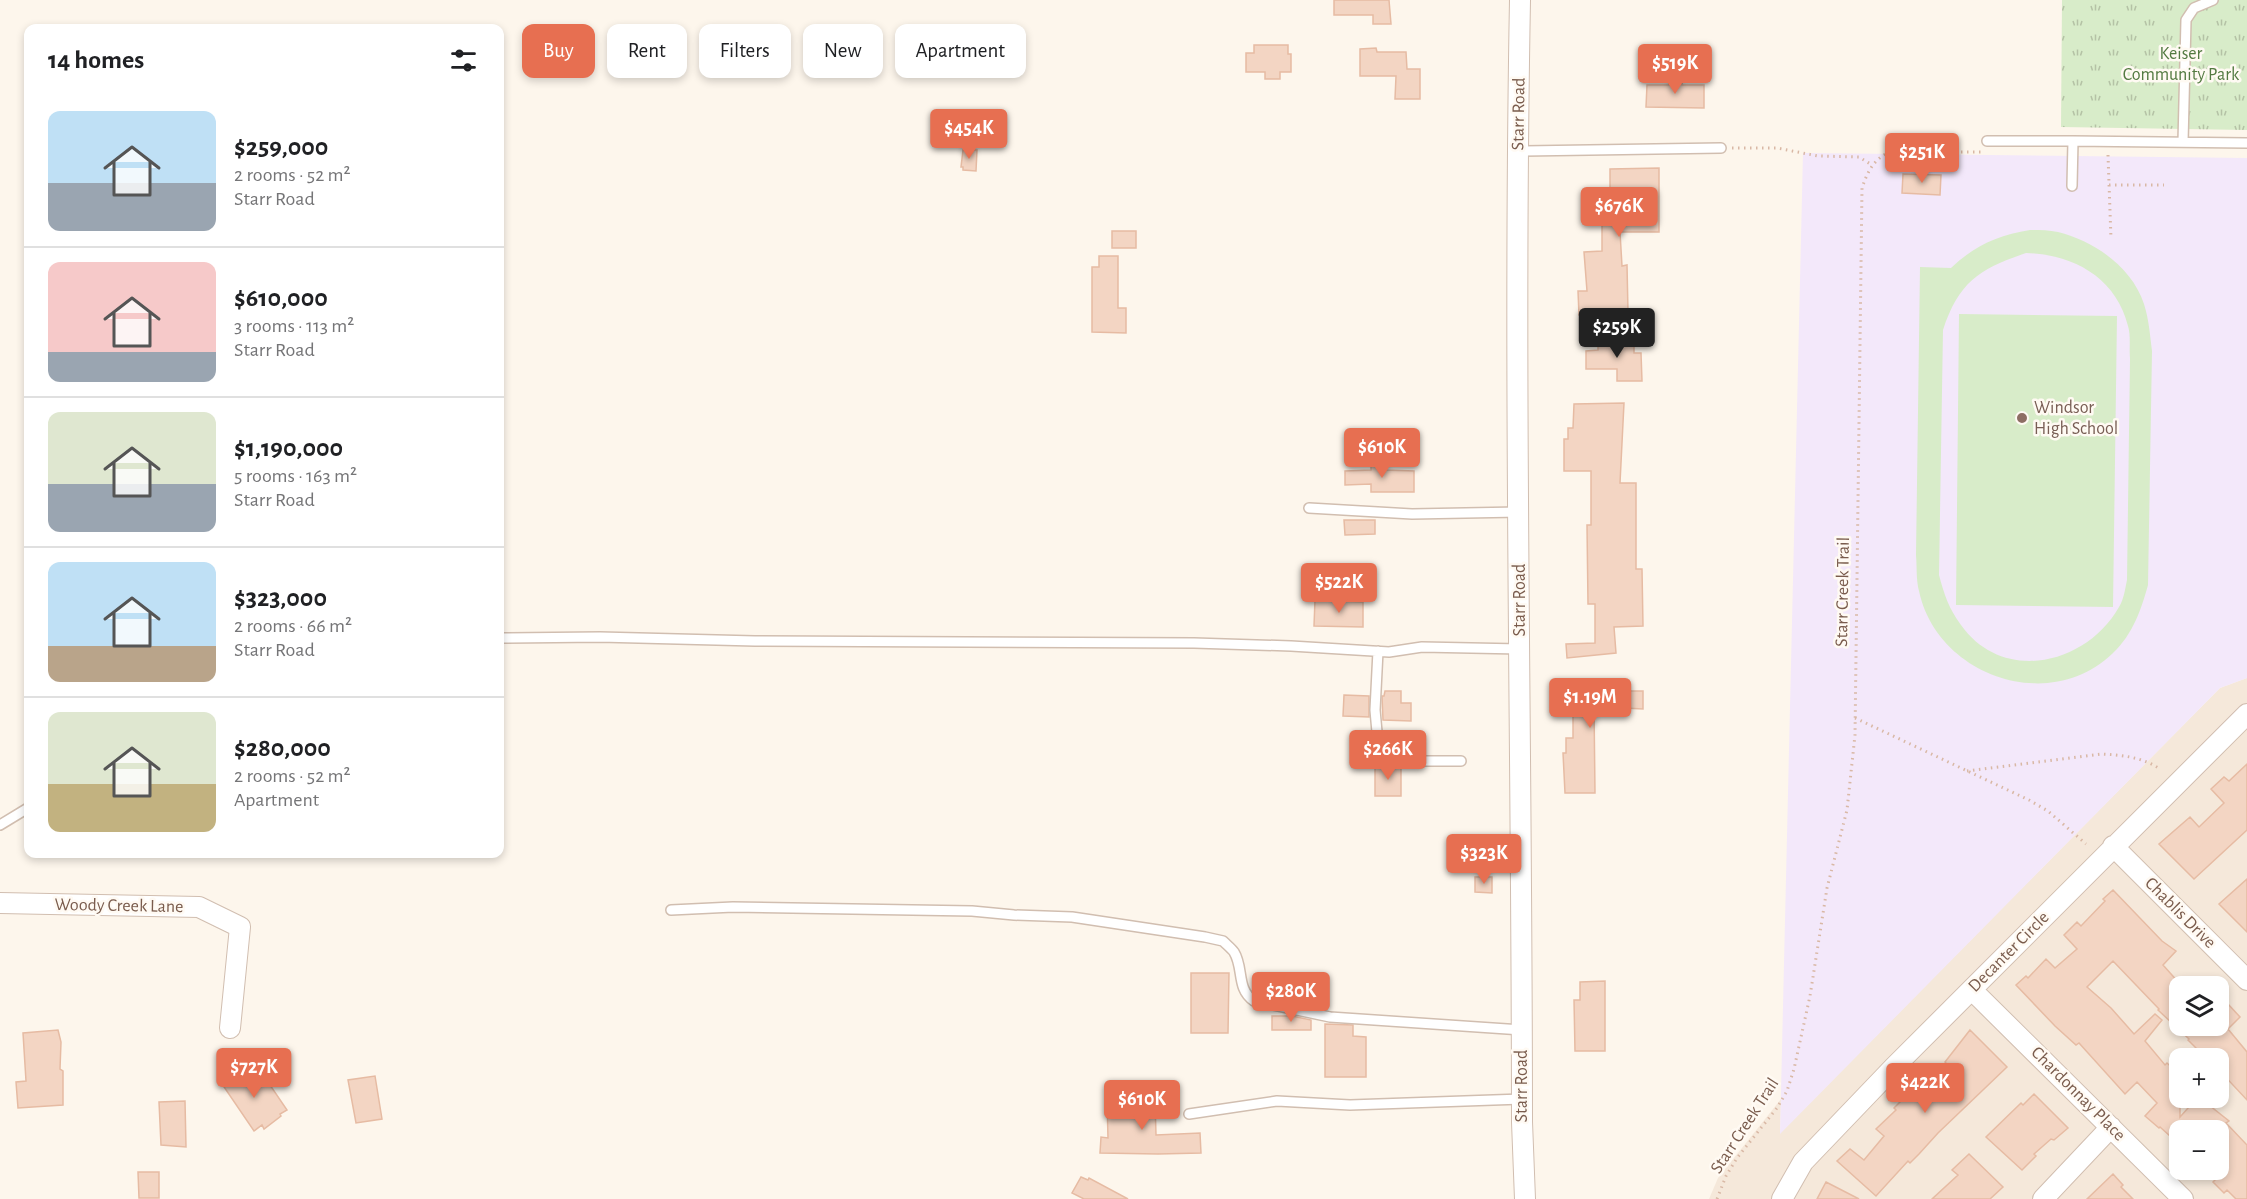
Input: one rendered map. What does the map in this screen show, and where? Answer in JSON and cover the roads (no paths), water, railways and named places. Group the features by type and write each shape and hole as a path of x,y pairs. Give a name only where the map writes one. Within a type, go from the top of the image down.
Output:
{"street":[{"name":"Starr Road","path":"1520,0 1519,512 1522,1099 1525,1199"},
{"name":"Decanter Circle","path":"1782,1199 1803,1162 1894,1066 2247,714"},
{"name":"Chablis Drive","path":"2114,846 2247,980"},
{"name":"Woody Creek Lane","path":"0,903 199,907 240,927 230,1028"},
{"name":"Chardonnay Place","path":"1972,990 2183,1199"},
{"path":"2043,1199 2111,1127"}],"lane":[{"path":"2183,142 2186,20 2194,8 2213,0"},
{"path":"1987,141 2247,143"},
{"path":"2072,186 2073,141"},
{"path":"1518,151 1721,148"},
{"path":"1309,508 1412,514 1519,512"},
{"path":"504,638 600,637 800,642 1194,643 1389,652 1422,647 1520,649"},
{"path":"1378,651 1376,710 1379,754 1409,761 1461,761"},
{"path":"0,825 24,810"},
{"path":"671,910 733,907 972,911 1072,917 1223,941 1233,950 1247,996 1254,1001 1330,1017 1522,1030"},
{"path":"1189,1114 1277,1101 1350,1105 1522,1099"}],"place":[{"name":"Windsor High School","path":"2022,418"}],"park label":[{"name":"Keiser Community Park","path":"2181,64"}]}
